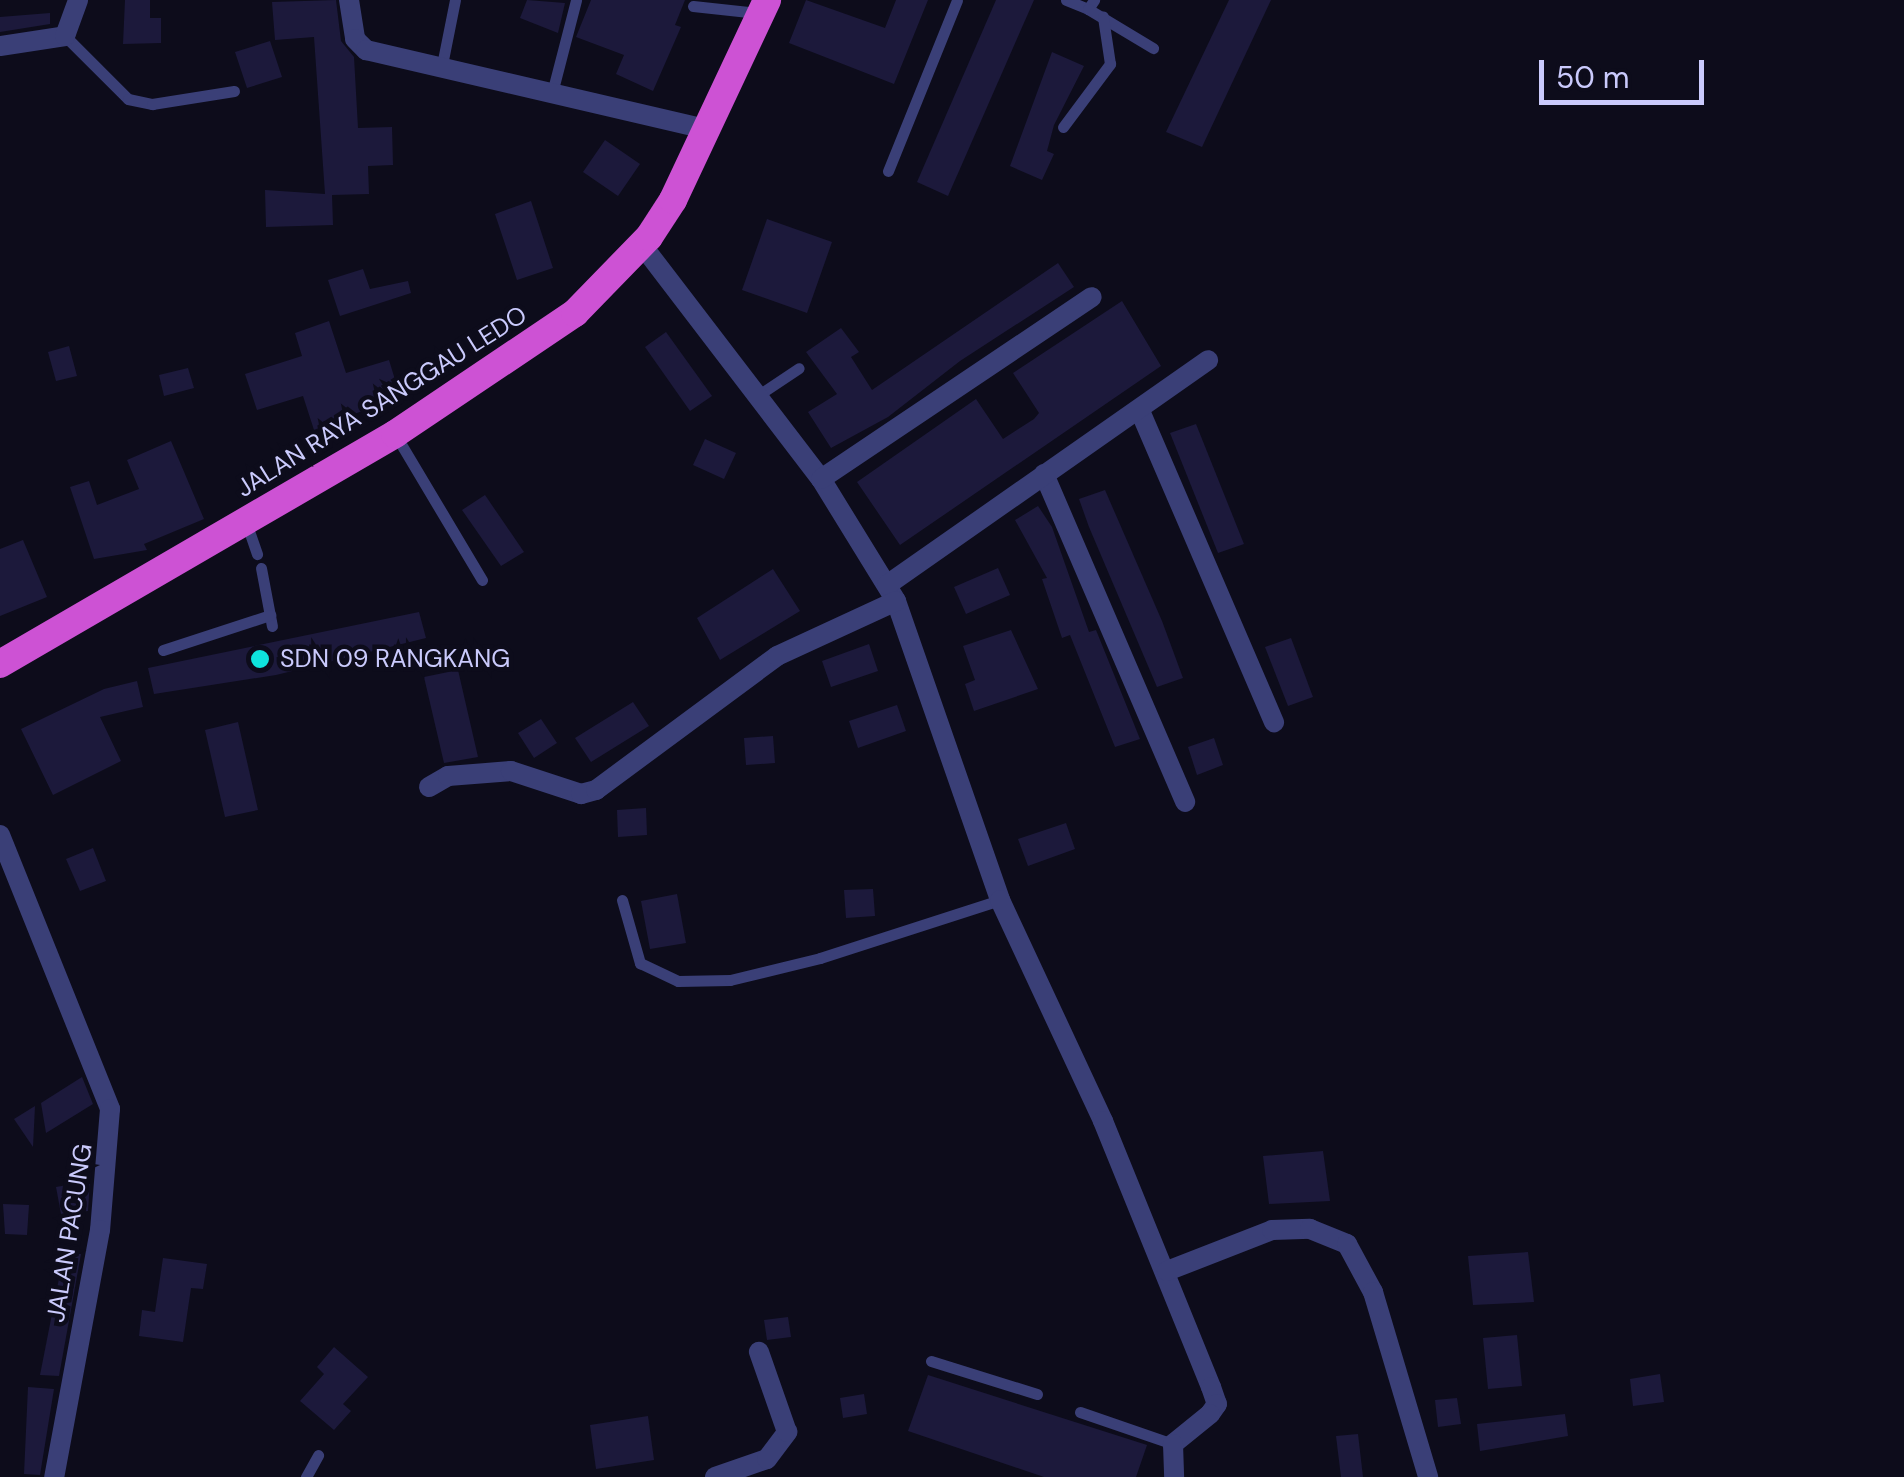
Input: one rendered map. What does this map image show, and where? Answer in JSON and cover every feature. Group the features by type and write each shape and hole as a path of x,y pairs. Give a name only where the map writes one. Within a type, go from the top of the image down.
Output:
{"highway":[{"name":"JALAN RAYA SANGGAU LEDO","path":"0,664 395,434 545,337 642,245 710,130 764,7"}],"street":[{"path":"0,46 65,36 78,0"},
{"path":"349,0 356,39 366,50 710,130"},
{"path":"642,245 821,478 892,593 1000,900 1167,1271 1217,1404 1173,1444 1174,1477"},
{"path":"821,478 1092,297"},
{"path":"428,787 448,776 511,771 581,794 596,790 777,656 892,593 1044,474 1140,411 1208,360"},
{"path":"1140,411 1274,722"},
{"path":"1044,474 1185,802"},
{"name":"JALAN PACUNG","path":"0,835 110,1109 100,1230 54,1477"},
{"path":"1167,1271 1272,1230 1310,1228 1346,1244 1373,1292 1428,1477"},
{"path":"715,1477 767,1459 786,1432 759,1352"}],"lane":[{"path":"442,65 455,0"},
{"path":"552,93 576,0"},
{"path":"888,171 957,0"},
{"path":"1066,0 1091,4 1103,17 1153,48"},
{"path":"693,6 764,7"},
{"path":"1063,126 1110,64 1103,17"},
{"path":"65,36 128,99 152,104 234,91"},
{"path":"758,396 799,368"},
{"path":"395,434 482,580"},
{"path":"246,522 257,554"},
{"path":"163,650 271,621 261,568"},
{"path":"622,900 640,964 678,981 730,980 820,958 1000,900"},
{"path":"931,1360 1037,1394"},
{"path":"1080,1412 1173,1444"},
{"path":"306,1477 318,1455"}],"building":[{"path":"125,0 150,0 150,18 161,18 161,43 123,44"},
{"path":"336,0 341,41 354,57 358,128 392,127 393,165 368,166 369,194 332,195 333,225 266,227 265,190 325,194 314,37 275,40 272,2"},
{"path":"527,0 565,3 558,33 520,18"},
{"path":"591,0 685,0 675,25 681,27 653,91 616,74 624,55 576,37"},
{"path":"806,0 885,28 896,0 928,0 894,84 789,43"},
{"path":"996,0 1034,0 948,196 917,182"},
{"path":"1229,0 1271,0 1202,147 1166,132"},
{"path":"50,13 50,24 0,32 0,17"},
{"path":"270,41 282,77 247,88 235,52"},
{"path":"1052,52 1084,66 1054,125 1047,151 1054,154 1042,180 1010,166"},
{"path":"605,140 640,164 618,196 583,172"},
{"path":"531,201 553,268 517,280 495,214"},
{"path":"767,219 832,242 807,313 742,290"},
{"path":"1058,263 1074,287 960,361 888,417 831,448 808,412 837,394 806,352 841,328 859,352 851,357 872,390"},
{"path":"363,269 370,289 408,281 411,293 340,316 328,280"},
{"path":"1122,301 1161,366 900,545 857,482 976,399 1003,439 1034,419 1039,413 1013,373"},
{"path":"329,321 346,373 389,360 400,396 314,430 303,396 257,410 245,374 302,356 295,333"},
{"path":"666,332 712,396 690,411 645,347"},
{"path":"69,346 77,376 56,381 48,352"},
{"path":"188,368 194,388 164,396 159,375"},
{"path":"1196,424 1244,544 1218,553 1170,433"},
{"path":"705,439 736,453 724,479 693,465"},
{"path":"171,441 204,519 144,544 147,550 94,559 70,487 89,481 97,505 139,489 127,460"},
{"path":"1105,490 1183,678 1157,687 1079,499"},
{"path":"485,495 524,552 501,566 462,510"},
{"path":"1038,506 1052,527 1089,632 1096,630 1140,739 1115,747 1070,635 1062,638 1042,579 1047,578 1015,520"},
{"path":"23,540 47,597 0,616 0,549"},
{"path":"998,568 1010,595 966,614 954,587"},
{"path":"773,569 800,611 720,660 697,618"},
{"path":"419,612 426,638 276,675 154,694 148,668"},
{"path":"1011,630 1038,689 974,711 965,684 975,680 963,646"},
{"path":"1291,638 1313,697 1288,706 1265,647"},
{"path":"869,644 878,671 831,687 822,661"},
{"path":"458,670 478,757 444,763 424,677"},
{"path":"137,681 143,707 100,717 121,761 53,795 21,729 104,689"},
{"path":"633,702 649,726 591,762 575,738"},
{"path":"897,705 906,731 858,748 849,721"},
{"path":"541,719 557,743 534,758 518,733"},
{"path":"238,722 258,810 225,817 205,730"},
{"path":"773,736 775,763 746,765 744,738"},
{"path":"1214,738 1223,765 1197,775 1188,747"},
{"path":"646,808 647,835 618,837 617,810"},
{"path":"1066,823 1075,849 1028,866 1018,839"},
{"path":"93,848 106,881 80,891 66,859"},
{"path":"873,889 875,916 846,918 844,890"},
{"path":"677,894 686,943 650,949 641,901"},
{"path":"82,1077 93,1104 46,1133 41,1103"},
{"path":"35,1106 33,1147 14,1119"},
{"path":"1323,1151 1330,1201 1269,1204 1263,1156"},
{"path":"90,1181 88,1211 61,1214 56,1187"},
{"path":"3,1204 29,1205 27,1235 5,1234"},
{"path":"1528,1252 1534,1302 1473,1305 1468,1256"},
{"path":"64,1253 81,1254 59,1376 40,1375"},
{"path":"163,1258 207,1264 203,1289 191,1288 183,1342 139,1336 142,1310 155,1312"},
{"path":"788,1317 791,1337 767,1340 764,1320"},
{"path":"1517,1335 1522,1386 1488,1389 1483,1338"},
{"path":"334,1347 368,1377 343,1404 351,1411 334,1430 300,1401 324,1374 317,1367"},
{"path":"1660,1374 1664,1402 1633,1406 1630,1379"},
{"path":"928,1375 1147,1445 1136,1477 1044,1477 908,1431"},
{"path":"28,1387 54,1389 40,1475 24,1474"},
{"path":"864,1394 867,1414 843,1418 840,1398"},
{"path":"1457,1398 1461,1424 1438,1427 1435,1400"},
{"path":"1565,1414 1568,1436 1480,1451 1477,1424"},
{"path":"648,1416 654,1460 596,1469 590,1425"},
{"path":"1358,1434 1363,1477 1341,1477 1336,1436"}],"place":[{"name":"SDN 09 RANGKANG","path":"260,659"}]}
